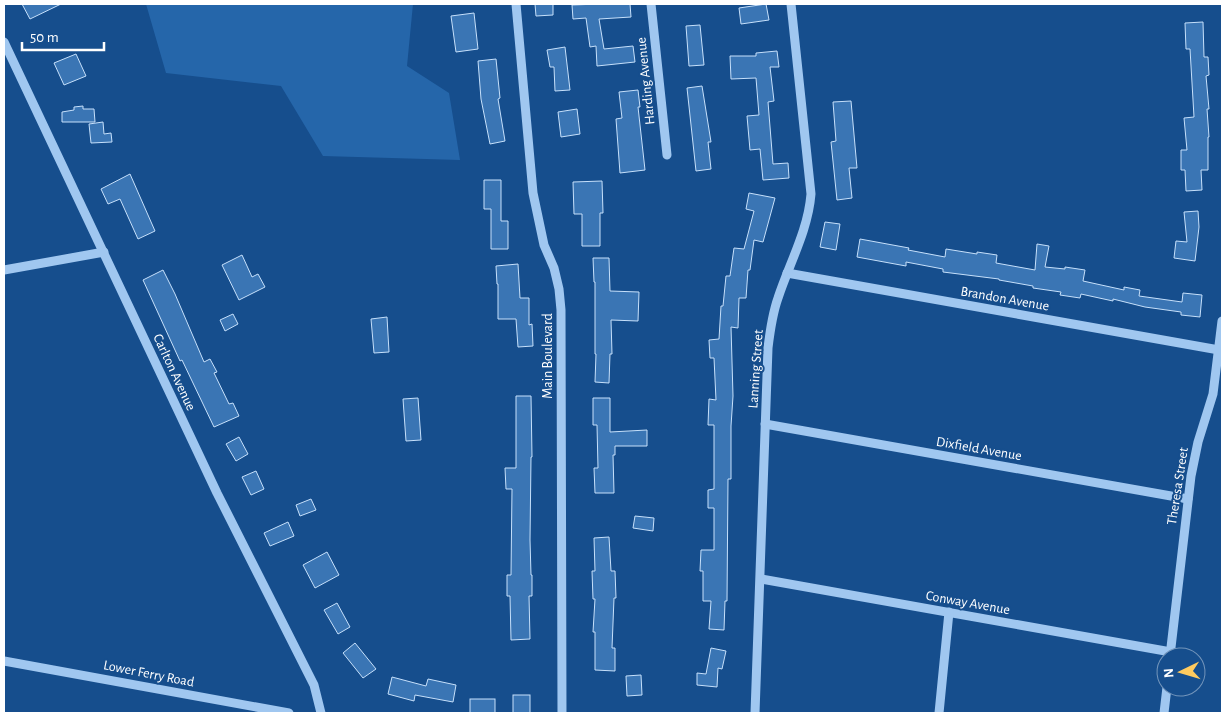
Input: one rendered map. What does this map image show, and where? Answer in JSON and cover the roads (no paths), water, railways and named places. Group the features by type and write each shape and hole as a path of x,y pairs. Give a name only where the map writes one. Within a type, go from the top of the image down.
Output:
{"street":[{"name":"Main Boulevard","path":"516,4 533,193 544,245 554,268 561,310 562,713"},
{"name":"Harding Avenue","path":"651,4 667,154"},
{"name":"Lanning Street","path":"755,713 768,348 777,299 805,226 810,210 811,194 791,4"},
{"name":"Carlton Avenue","path":"4,42 217,493 314,685 321,713"},
{"path":"4,270 104,252"},
{"name":"Brandon Avenue","path":"787,273 1219,350"},
{"name":"Theresa Street","path":"1172,647 1191,476 1198,442 1213,394 1222,322"},
{"name":"Dixfield Avenue","path":"765,424 1188,499"},
{"name":"Conway Avenue","path":"761,579 1156,651"},
{"path":"939,713 949,612"},
{"name":"Lower Ferry Road","path":"4,660 289,713"},
{"path":"1164,713 1166,697"}]}
